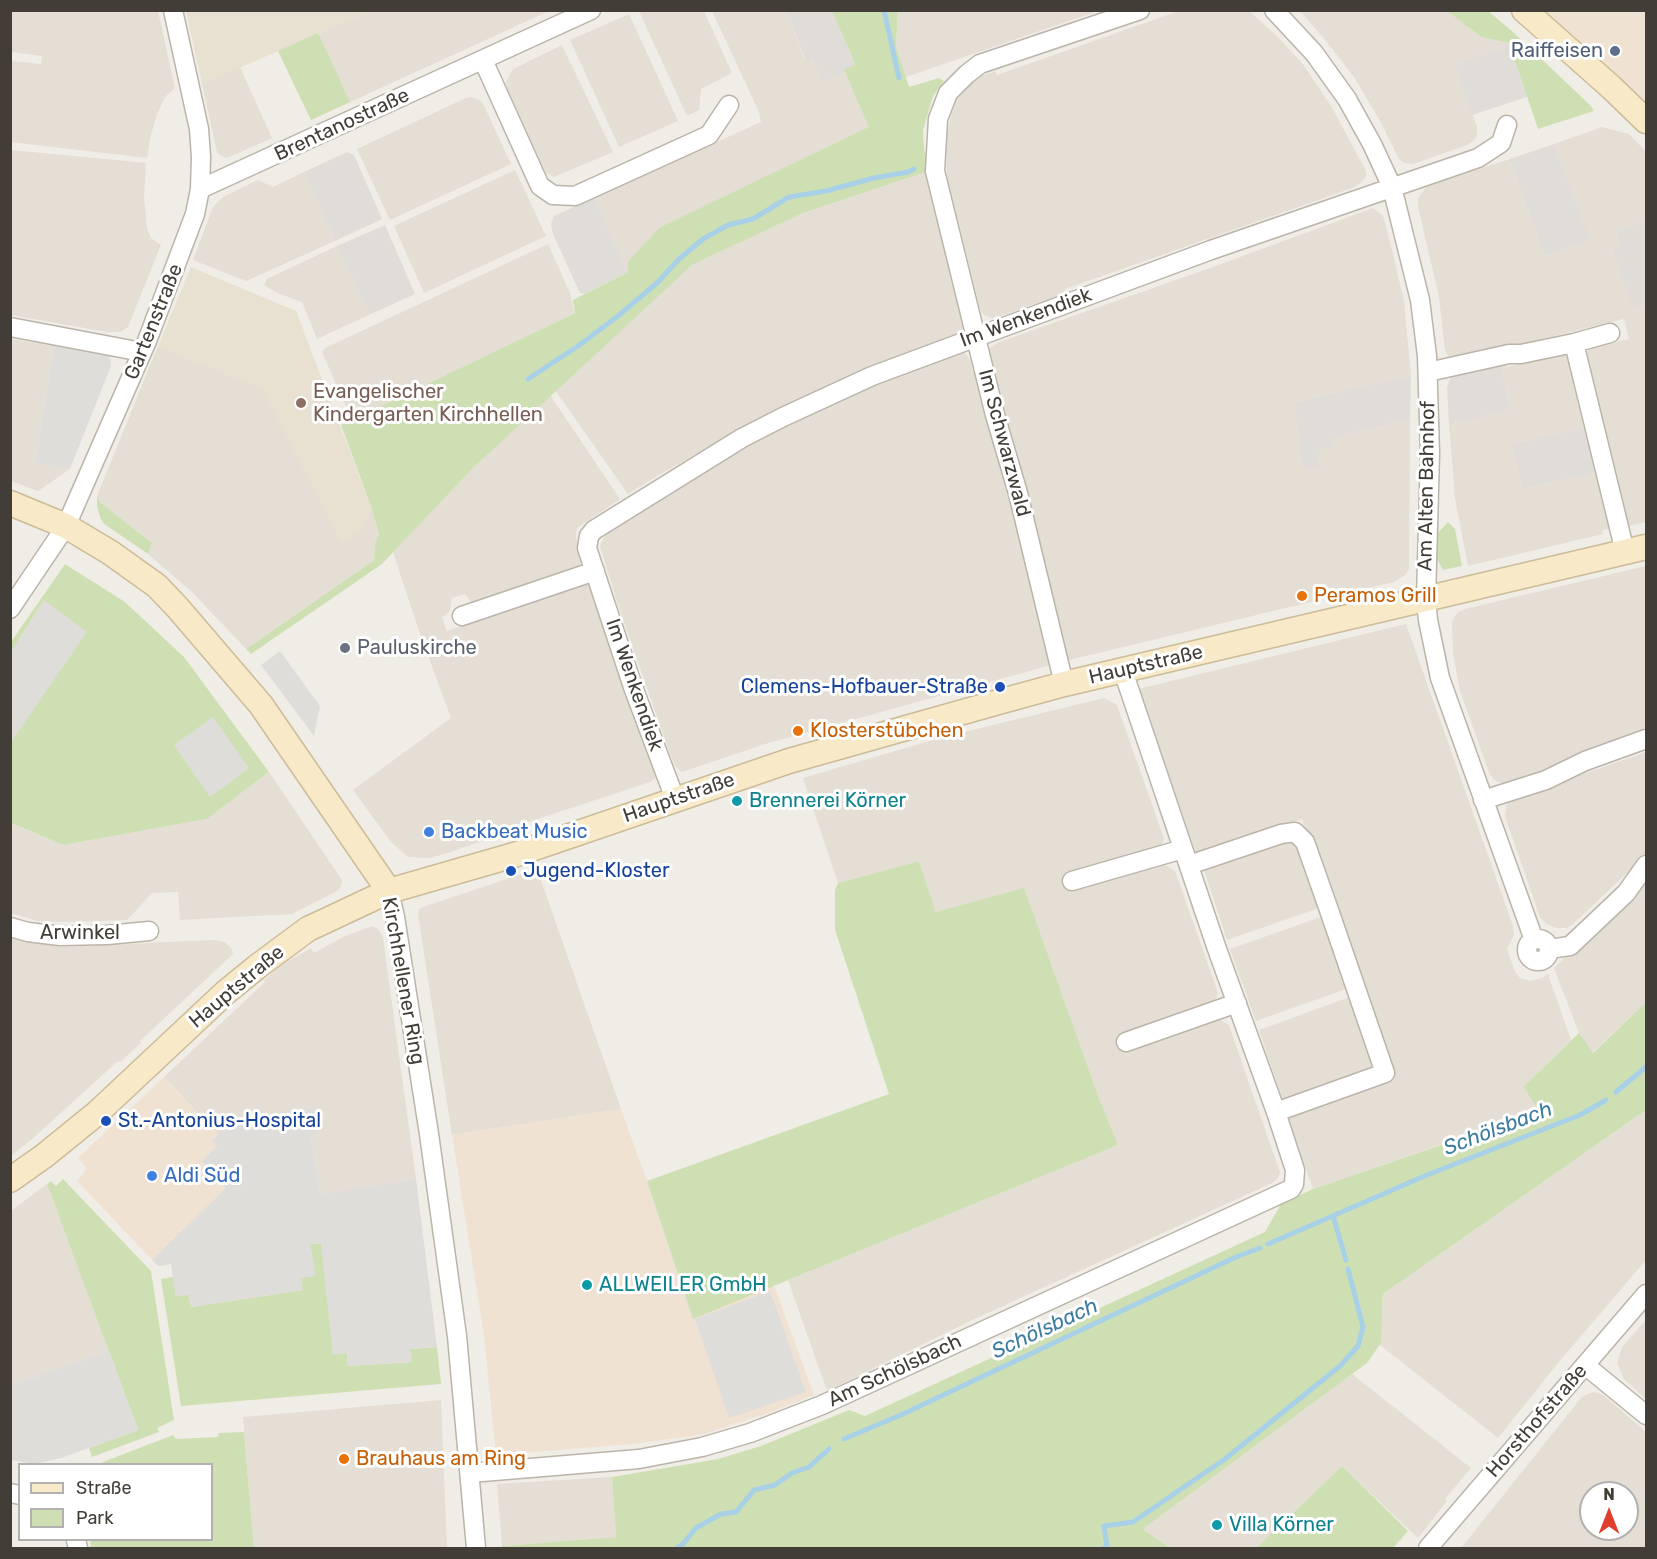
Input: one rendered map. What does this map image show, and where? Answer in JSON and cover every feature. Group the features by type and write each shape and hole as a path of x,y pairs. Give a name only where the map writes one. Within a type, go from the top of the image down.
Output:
{"street":[{"name":"Gartenstraße","path":"10,609 66,526 142,352 195,214 200,189 199,129 173,10"},
{"name":"Brentanostraße","path":"200,189 591,10"},
{"name":"Im Schwarzwald","path":"1064,684 1026,524 995,415 935,171 938,119 945,99 957,82 980,64 1140,10"},
{"name":"Am Alten Bahnhof","path":"1274,10 1314,53 1347,99 1392,187 1420,300 1428,372 1430,453 1426,600 1428,620 1440,678 1483,800 1542,945 1570,946 1626,893 1647,865"},
{"path":"1524,10 1647,121"},
{"path":"483,60 540,186 553,195 575,196 709,135 729,105"},
{"name":"Im Wenkendiek","path":"675,799 633,687 587,548 589,536 594,530 742,438 872,376 1179,262 1478,158 1501,143 1507,125"},
{"path":"10,327 142,352"},
{"name":"Am Alten Bahnhof","path":"1428,372 1574,343 1611,333"},
{"path":"1574,343 1636,550"},
{"name":"Kirchhellener Ring","path":"10,503 66,526 111,553 157,586 185,615 261,705 389,891 429,1134 456,1325 476,1548"},
{"name":"Hauptstraße","path":"10,1180 97,1113 226,992 258,966 308,929 389,891 514,855 810,755 1064,684 1636,550"},
{"path":"462,616 595,571"},
{"path":"1072,881 1186,857 1281,834 1295,832 1305,842 1385,1073 1276,1112 1236,1003 1186,857 1123,671"},
{"path":"1483,800 1546,780 1585,761 1647,739"},
{"name":"Arwinkel","path":"10,927 60,936 149,931"},
{"path":"1126,1042 1236,1003"},
{"name":"Am Schölsbach","path":"470,1473 639,1459 702,1447 750,1433 822,1405 1149,1254 1285,1194 1294,1184 1294,1170 1276,1112"},
{"name":"Horsthofstraße","path":"1428,1548 1647,1294"},
{"path":"1585,1365 1647,1415"}],"shaded area":[{"path":"11,10 158,11 175,88 165,97 157,114 147,158 11,142 11,61 41,64 42,56 11,52"},
{"path":"186,10 371,11 202,84"},
{"path":"371,11 549,11 311,120 278,51"},
{"path":"639,11 704,11 732,73 701,89 699,110 687,116"},
{"path":"712,11 787,11 805,61 812,59 823,82 845,72 870,127 660,227 628,272 594,198 761,122 759,112"},
{"path":"787,11 832,11 855,64 823,83 812,59 806,62"},
{"path":"898,11 1098,11 906,77 896,46"},
{"path":"1179,11 1249,11 1302,63 1330,104 1366,171 1366,176 1355,187 1065,289 1066,293 1001,316 992,318 986,316 981,312 979,305 947,175 946,143 956,101 976,78 995,71 997,75"},
{"path":"1300,11 1447,11 1481,37 1509,43 1510,45 1454,64 1477,127 1477,136 1467,145 1413,164 1399,159 1354,77"},
{"path":"1543,11 1646,11 1646,104 1616,74"},
{"path":"629,14 678,121 619,147 570,40"},
{"path":"562,45 613,152 554,177 546,173 506,82 513,69"},
{"path":"1510,45 1527,97 1472,115 1454,64"},
{"path":"240,67 272,138 227,158 217,152 202,84"},
{"path":"472,97 481,101 484,106 511,164 390,220 357,149"},
{"path":"1602,127 1629,134 1646,152 1646,220 1616,231 1620,245 1612,248 1633,307 1646,303 1646,522 1625,527 1586,352 1592,348 1629,339 1624,319 1460,359 1448,356 1445,350 1439,297 1418,207 1418,198 1427,186 1510,159 1544,256 1589,241 1554,144"},
{"path":"1554,144 1590,241 1544,256 1510,159"},
{"path":"11,150 146,163 144,197 147,229 151,238 161,245 128,327 120,332 107,332 11,315"},
{"path":"347,152 354,155 382,219 335,241 304,172"},
{"path":"515,170 546,236 424,293 394,226"},
{"path":"929,171 966,322 961,332 870,366 782,406 628,494 555,390 692,265 803,213"},
{"path":"304,172 335,241 246,281 193,260 213,207 223,197 258,180 273,187"},
{"path":"594,198 628,272 584,294 580,293 553,234 551,224 554,216"},
{"path":"1373,208 1383,216 1404,302 1411,375 1295,402 1317,453 1333,438 1410,419 1409,569 1405,575 1394,582 1069,660 1017,476 987,350 999,342"},
{"path":"1646,220 1646,303 1633,308 1612,248 1620,245 1616,231"},
{"path":"385,225 415,294 369,315 337,246"},
{"path":"548,244 570,293 575,313 351,418 322,352 325,348"},
{"path":"337,246 369,315 317,339 302,302 277,293 264,285 267,279"},
{"name":"Evangelischer Kindergarten Kirchhellen","path":"191,267 296,311 372,509 358,533 341,543 263,389 158,346"},
{"path":"10,339 54,346 35,463 70,469 38,491 11,481"},
{"path":"54,346 108,356 111,361 70,469 35,463"},
{"path":"158,346 263,389 341,542 358,533 372,509 379,536 375,543 374,560 246,649 193,593 148,554 152,543 100,502 97,496"},
{"path":"962,352 970,360 988,423 992,425 1051,665 765,744 682,772 675,766 668,748 617,602 600,546 605,535 743,448 771,433 852,395"},
{"path":"1561,354 1567,357 1584,428 1512,444 1522,489 1599,472 1612,528 1602,530 1603,534 1468,566 1455,498 1449,425 1511,410 1500,363 1507,367"},
{"path":"1500,363 1511,410 1449,425 1447,387 1450,379 1454,375"},
{"path":"1411,375 1410,419 1333,438 1335,446 1321,449 1321,452 1317,453 1319,467 1303,470 1295,402"},
{"path":"550,395 620,499 577,528 581,568 477,603 471,602 465,594 452,598 450,611 442,617 447,631 588,583 657,777 650,782 501,831 502,834 445,854 428,858 408,857 391,842 353,790 451,718 393,552 473,468"},
{"path":"1584,428 1586,434 1591,437 1599,472 1522,489 1512,444"},
{"path":"1646,566 1646,733 1504,784 1496,781 1490,775 1460,691 1453,653 1452,622 1455,616 1458,612 1469,608"},
{"path":"44,600 87,632 11,742 11,651"},
{"path":"1406,624 1513,926 1514,935 1507,949 1515,972 1520,978 1530,981 1548,974 1571,1040 1523,1087 1540,1110 1313,1189 1289,1119 1295,1114 1394,1079 1302,819 1207,853 1196,853 1138,689"},
{"path":"280,651 320,706 314,736 261,665"},
{"path":"1104,698 1117,705 1164,839 1160,849 1064,875 1069,892 1165,865 1175,871 1218,993 1214,1003 1119,1036 1126,1053 1220,1020 1229,1025 1280,1173 1272,1183 968,1322 827,1391 788,1280 1118,1145 1098,1096 936,912 919,861 838,883 803,778 940,738"},
{"path":"213,717 249,768 210,797 174,745"},
{"path":"1646,752 1646,855 1572,925 1567,928 1557,928 1546,924 1540,917 1505,816 1507,804 1512,799"},
{"path":"269,772 342,880 339,890 292,914 180,920 178,892 152,893 127,920 37,921 11,913 10,823 63,845 207,819"},
{"path":"1289,839 1298,845 1319,908 1227,940 1204,870"},
{"path":"537,869 621,1109 452,1135 418,914 420,908"},
{"path":"1646,881 1646,1002 1592,1053 1579,1033 1554,968"},
{"path":"1321,917 1346,989 1256,1021 1230,949"},
{"path":"372,926 378,929 383,938 416,1179 320,1195 311,1136 316,1135 219,1135 164,1077 265,982 283,962 311,948 314,953 345,936"},
{"path":"11,938 61,947 213,940 225,942 232,949 233,954 140,1041 141,1043 11,1156"},
{"path":"1350,997 1372,1062 1370,1071 1283,1100 1259,1030"},
{"path":"164,1077 218,1134 233,1119 312,1107 317,1135 311,1136 320,1194 416,1179 310,1244 315,1276 303,1290 176,1296 171,1264 158,1266 77,1181 87,1169 78,1158"},
{"path":"312,1107 317,1135 311,1136 320,1194 416,1179 437,1347 410,1349 412,1362 348,1366 347,1353 333,1355 321,1243 310,1244 315,1276 301,1278 303,1290 191,1307 189,1295 176,1296 171,1264 158,1266 152,1260 226,1188 202,1161 217,1146 212,1141 233,1119"},
{"path":"621,1109 693,1318 774,1285 814,1395 704,1434 633,1444 496,1455 484,1336 452,1135"},
{"path":"1646,1110 1646,1260 1558,1363 1498,1438 1380,1345 1383,1294"},
{"path":"47,1184 109,1351 11,1385 11,1211"},
{"path":"770,1291 806,1392 729,1418 695,1319"},
{"path":"1646,1320 1646,1399 1624,1379 1617,1363 1622,1347"},
{"path":"109,1351 138,1430 61,1458 39,1463 11,1460 11,1385"},
{"path":"1352,1374 1471,1468 1445,1499 1447,1501 1418,1538 1342,1466 1256,1548 1170,1548 1143,1529"},
{"path":"1594,1392 1603,1395 1646,1432 1646,1548 1461,1548 1581,1398"},
{"path":"441,1400 447,1548 254,1548 243,1417"},
{"path":"612,1477 616,1537 502,1546 497,1484"}],"green space":[{"path":"832,11 898,11 896,46 909,87 939,78 944,81 933,96 923,130 929,171 803,213 692,265 473,468 382,564 251,654 246,649 374,560 375,543 379,535 372,509 341,425 575,313 573,300 628,272 628,262 660,227 869,127 844,70 855,64"},
{"path":"1447,11 1488,11 1512,31 1594,111 1538,129 1509,43 1481,37"},
{"path":"318,33 350,102 311,120 278,51"},
{"path":"97,496 100,502 152,543 148,554 104,524 97,506"},
{"path":"1448,522 1455,529 1462,566 1443,570 1436,557 1437,534"},
{"path":"65,564 125,602 184,657 269,772 207,819 63,845 11,823 11,642"},
{"path":"919,861 936,912 1024,888 1098,1096 1118,1145 693,1319 647,1181 889,1094 835,930 835,890 838,883"},
{"path":"1646,1002 1646,1110 1383,1294 1381,1343 1367,1363 1143,1529 1170,1548 502,1548 502,1546 616,1537 612,1477 718,1459 761,1446 849,1410 865,1416 1265,1232 1281,1204 1313,1189 1540,1111 1523,1087 1579,1033 1593,1053"},
{"path":"63,1179 151,1271 174,1420 157,1428 159,1432 92,1457 89,1448 138,1430 47,1184 51,1181 56,1186"},
{"path":"322,1243 327,1287 347,1353 348,1366 411,1362 410,1349 437,1347 441,1384 181,1406 161,1279 173,1277 176,1296 189,1294 191,1307 302,1290 301,1278 315,1275 310,1244"},
{"path":"244,1432 254,1548 91,1548 90,1541 213,1541 213,1463 101,1463 173,1435 176,1439 218,1437 219,1433"},
{"path":"1342,1466 1408,1531 1393,1548 1256,1548"}],"waterway":[{"path":"884,10 899,78"},
{"path":"528,379 618,316 703,239 728,225 753,219 789,197 826,191 914,169"},
{"name":"Schölsbach","path":"1616,1092 1646,1067"},
{"name":"Schölsbach","path":"1268,1244 1427,1175 1580,1115 1606,1100"},
{"path":"1333,1216 1346,1260"},
{"name":"Schölsbach","path":"844,1439 903,1414 1236,1257 1260,1248"},
{"path":"1104,1548 1107,1547 1104,1526 1133,1522 1225,1459 1340,1366 1358,1346 1363,1327 1348,1269"},
{"name":"Schölsbach","path":"677,1548 696,1528 721,1514 736,1512 754,1490 775,1485 792,1473 809,1467 829,1449"}],"place":[{"name":"Raiffeisen","path":"1615,51"},
{"name":"Evangelischer Kindergarten Kirchhellen","path":"301,403"},
{"name":"Peramos Grill","path":"1302,596"},
{"name":"Pauluskirche","path":"345,648"},
{"name":"Clemens-Hofbauer-Straße","path":"1000,687"},
{"name":"Klosterstübchen","path":"798,731"},
{"name":"Brennerei Körner","path":"737,801"},
{"name":"Backbeat Music","path":"429,832"},
{"name":"Jugend-Kloster","path":"511,871"},
{"name":"St.-Antonius-Hospital","path":"106,1121"},
{"name":"Aldi Süd","path":"152,1176"},
{"name":"ALLWEILER GmbH","path":"587,1285"},
{"name":"Brauhaus am Ring","path":"344,1459"},
{"name":"Villa Körner","path":"1217,1525"}]}
